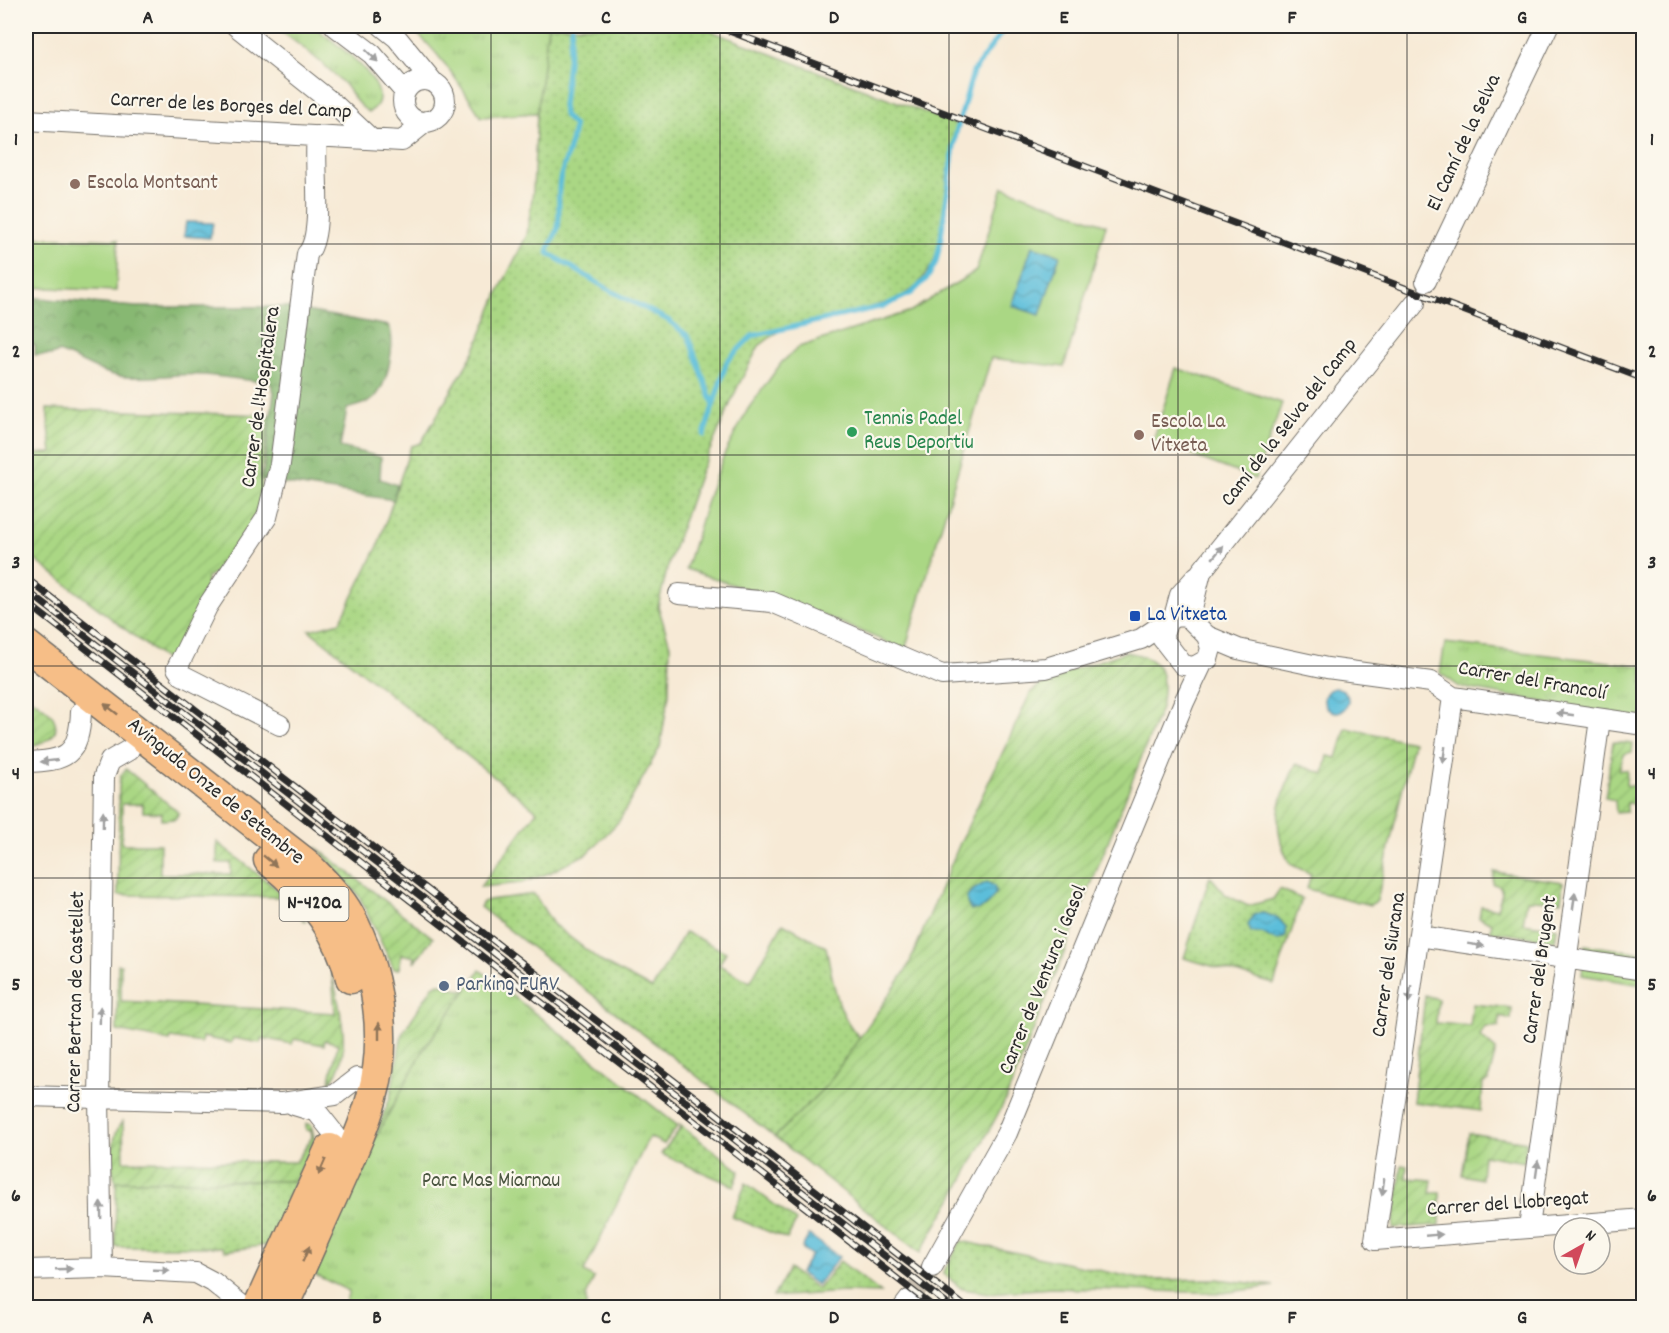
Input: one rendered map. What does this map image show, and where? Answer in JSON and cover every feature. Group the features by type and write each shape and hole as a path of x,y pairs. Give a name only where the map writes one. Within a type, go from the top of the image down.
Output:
{"main road":[{"name":"Avinguda Onze de Setembre","path":"26,645 305,863 328,886 348,914 366,952 380,1025 379,1058 373,1095 360,1132 282,1308"},
{"name":"Avinguda Onze de Setembre","path":"26,670 290,878 313,902 332,930 348,963 359,1026 357,1078 336,1136 258,1308"}],"street":[{"path":"236,26 335,105 370,139"},
{"path":"335,26 372,54 405,92"},
{"path":"382,26 398,38 432,82 443,92 444,107 435,119 427,121 409,116 404,104 405,92 418,81 432,82"},
{"name":"El Camí de la Selva","path":"1426,281 1548,26"},
{"name":"Carrer de les Borges del Camp","path":"26,120 402,141 427,121"},
{"name":"Carrer de l'Hospitalera","path":"280,725 182,675 177,668 207,607 267,517 280,464 307,254 314,248 317,216 314,157 317,136"},
{"name":"Camí de la Selva del Camp","path":"1159,632 1180,595 1243,521 1415,303"},
{"name":"Camí de la Selva del Camp","path":"1199,649 1192,608 1201,572"},
{"path":"679,594 772,602 942,675 1046,668 1159,632 1199,649"},
{"name":"Carrer del Francolí","path":"1159,632 1189,618 1199,649 1238,649 1327,668 1431,682 1453,698 1644,725"},
{"name":"Carrer de Ventura i Gasol","path":"932,1267 1007,1133 1184,702 1186,676 1199,649"},
{"name":"Carrer del Siurana","path":"1376,1240 1453,698"},
{"path":"26,762 58,761 67,754 80,735 81,712"},
{"name":"Carrer del Brugent","path":"1529,1227 1600,719"},
{"name":"Carrer Bertran de Castellet","path":"102,1268 99,1099 104,776 110,761 129,750"},
{"path":"1419,936 1644,970"},
{"path":"26,1096 282,1103 335,1095 357,1078"},
{"path":"282,1103 317,1112 336,1136"},
{"name":"Carrer del Llobregat","path":"1376,1240 1644,1219"},
{"path":"26,1270 102,1268 196,1273 213,1282 245,1308"}],"green space":[{"path":"274,26 313,26 362,66 378,92 378,103 369,112 358,103 328,68"},
{"path":"408,26 548,26 537,113 481,117 439,57"},
{"path":"548,26 698,26 958,125 948,171 941,240 933,264 917,286 896,300 779,331 759,346 738,386 700,473 669,562 658,606 670,645 669,694 660,747 619,821 588,853 549,873 521,883 480,887 537,811 309,630 340,622 378,546 411,446 421,443 474,352 499,291 527,235 533,191 537,113"},
{"name":"Tennis Padel Reus Deportiu","path":"1003,187 1106,225 1064,367 991,358 905,650 820,614 686,569 710,491 724,455 748,409 782,362 799,347 911,311 976,271"},
{"path":"26,237 118,240 116,291 26,287"},
{"path":"26,297 136,307 284,307 389,326 391,353 383,384 373,399 347,409 340,447 381,457 380,479 397,485 394,500 262,480 274,392 270,382 194,374 151,377 118,376 58,352 52,355 35,355 35,345 26,343"},
{"path":"1176,368 1282,403 1255,479 1153,441"},
{"path":"47,409 270,415 261,471 262,503 258,517 232,557 207,577 206,600 172,665 26,553 26,454 52,453"},
{"path":"1445,643 1643,666 1643,720 1460,687 1440,673"},
{"path":"1126,652 1148,658 1160,669 1163,685 1161,708 1006,1099 920,1253 775,1137 827,1085 907,969 960,843 1031,692 1051,677"},
{"path":"26,695 48,711 56,724 53,735 49,739 26,746"},
{"path":"1346,728 1413,742 1377,901 1370,905 1307,889 1311,874 1290,864 1278,825 1281,802 1296,764 1324,774 1328,756 1337,758"},
{"path":"1613,742 1633,744 1632,752 1624,754 1619,770 1627,770 1626,785 1643,788 1643,804 1627,803 1627,812 1616,813 1615,800 1605,798"},
{"path":"126,769 179,813 175,819 161,820 162,813 143,812 143,804 122,804 122,844 160,844 160,874 231,874 231,863 217,863 217,842 273,886 306,922 281,897 118,895 119,788 120,776"},
{"path":"316,847 433,938 414,962 415,957 401,954 399,969 394,969 359,896"},
{"path":"1494,872 1563,882 1561,901 1527,900 1523,923 1557,928 1555,941 1490,931 1492,923 1479,917 1481,906 1497,909 1502,893 1500,886 1493,884"},
{"path":"1210,876 1226,895 1248,906 1273,899 1280,889 1302,899 1274,984 1184,958"},
{"path":"534,894 553,924 602,962 652,989 685,932 726,952 719,965 750,982 783,923 826,947 841,1007 852,1029 860,1038 827,1085 775,1137 480,907 483,902 489,900"},
{"path":"1585,945 1643,953 1643,985 1582,975"},
{"path":"118,964 121,965 121,1001 335,1013 332,973 343,1030 341,1059 337,1072 329,1084 338,1044 325,1040 324,1045 294,1039 292,1044 262,1038 260,1043 233,1038 231,1043 202,1037 201,1043 171,1038 170,1041 117,1031"},
{"name":"Parc Mas Miarnau","path":"480,970 678,1126 664,1144 649,1137 584,1272 594,1278 586,1296 586,1307 344,1307 349,1291 313,1274 374,1140 425,1047"},
{"path":"438,983 461,990 467,989 425,1047 368,1152 390,1098 402,1034 433,986"},
{"path":"1425,995 1438,999 1436,1023 1470,1026 1473,1004 1512,1008 1511,1019 1500,1016 1499,1027 1485,1027 1480,1036 1496,1050 1488,1081 1483,1083 1481,1111 1413,1102"},
{"path":"123,1121 124,1161 296,1162 312,1137 311,1131 306,1130 306,1123 311,1125 315,1141 295,1181 116,1181 113,1167 114,1141"},
{"path":"680,1125 740,1171 734,1186 661,1154 681,1128"},
{"path":"1469,1133 1527,1142 1524,1162 1483,1155 1481,1179 1462,1175"},
{"path":"1402,1165 1407,1166 1406,1178 1432,1180 1430,1193 1440,1193 1440,1225 1393,1228"},
{"path":"116,1181 295,1181 268,1245 225,1251 222,1247 115,1247"},
{"path":"746,1183 796,1221 787,1239 732,1217"},
{"path":"961,1241 1145,1280 1217,1279 1274,1286 1223,1293 1051,1288 990,1293 962,1289 943,1273"},
{"path":"840,1261 881,1293 843,1292 773,1297 789,1269 818,1289"}],"water":[{"path":"186,222 213,223 210,238 184,236"},
{"path":"1032,246 1060,255 1040,315 1012,306"},
{"path":"1336,688 1345,691 1348,700 1345,709 1336,712 1327,709 1324,700 1327,691"},
{"path":"987,882 994,886 996,892 994,896 983,907 971,910 967,900 970,892"},
{"path":"1261,912 1278,918 1286,927 1286,936 1276,940 1262,933 1251,932 1248,925 1254,915"},
{"path":"809,1235 839,1257 817,1285 800,1273 811,1255 802,1248"}],"waterway":[{"path":"572,26 563,105 564,115 574,126 560,181 558,227 548,253 613,292 668,320 688,336 712,401"},
{"path":"704,435 727,361 752,336 884,306 912,293 928,277 936,262 940,244 956,133 973,72 1006,26"}],"tunnel":[{"path":"909,1300 932,1267"}],"railway":[{"path":"716,26 1644,379"},
{"path":"26,578 967,1308"},
{"path":"26,590 952,1308"},
{"path":"26,602 935,1308"}],"place":[{"name":"Escola Montsant","path":"75,184"},
{"name":"Tennis Padel Reus Deportiu","path":"852,432"},
{"name":"Escola La Vitxeta","path":"1139,435"},
{"name":"La Vitxeta","path":"1135,616"},
{"name":"Parking FURV","path":"444,986"}]}
